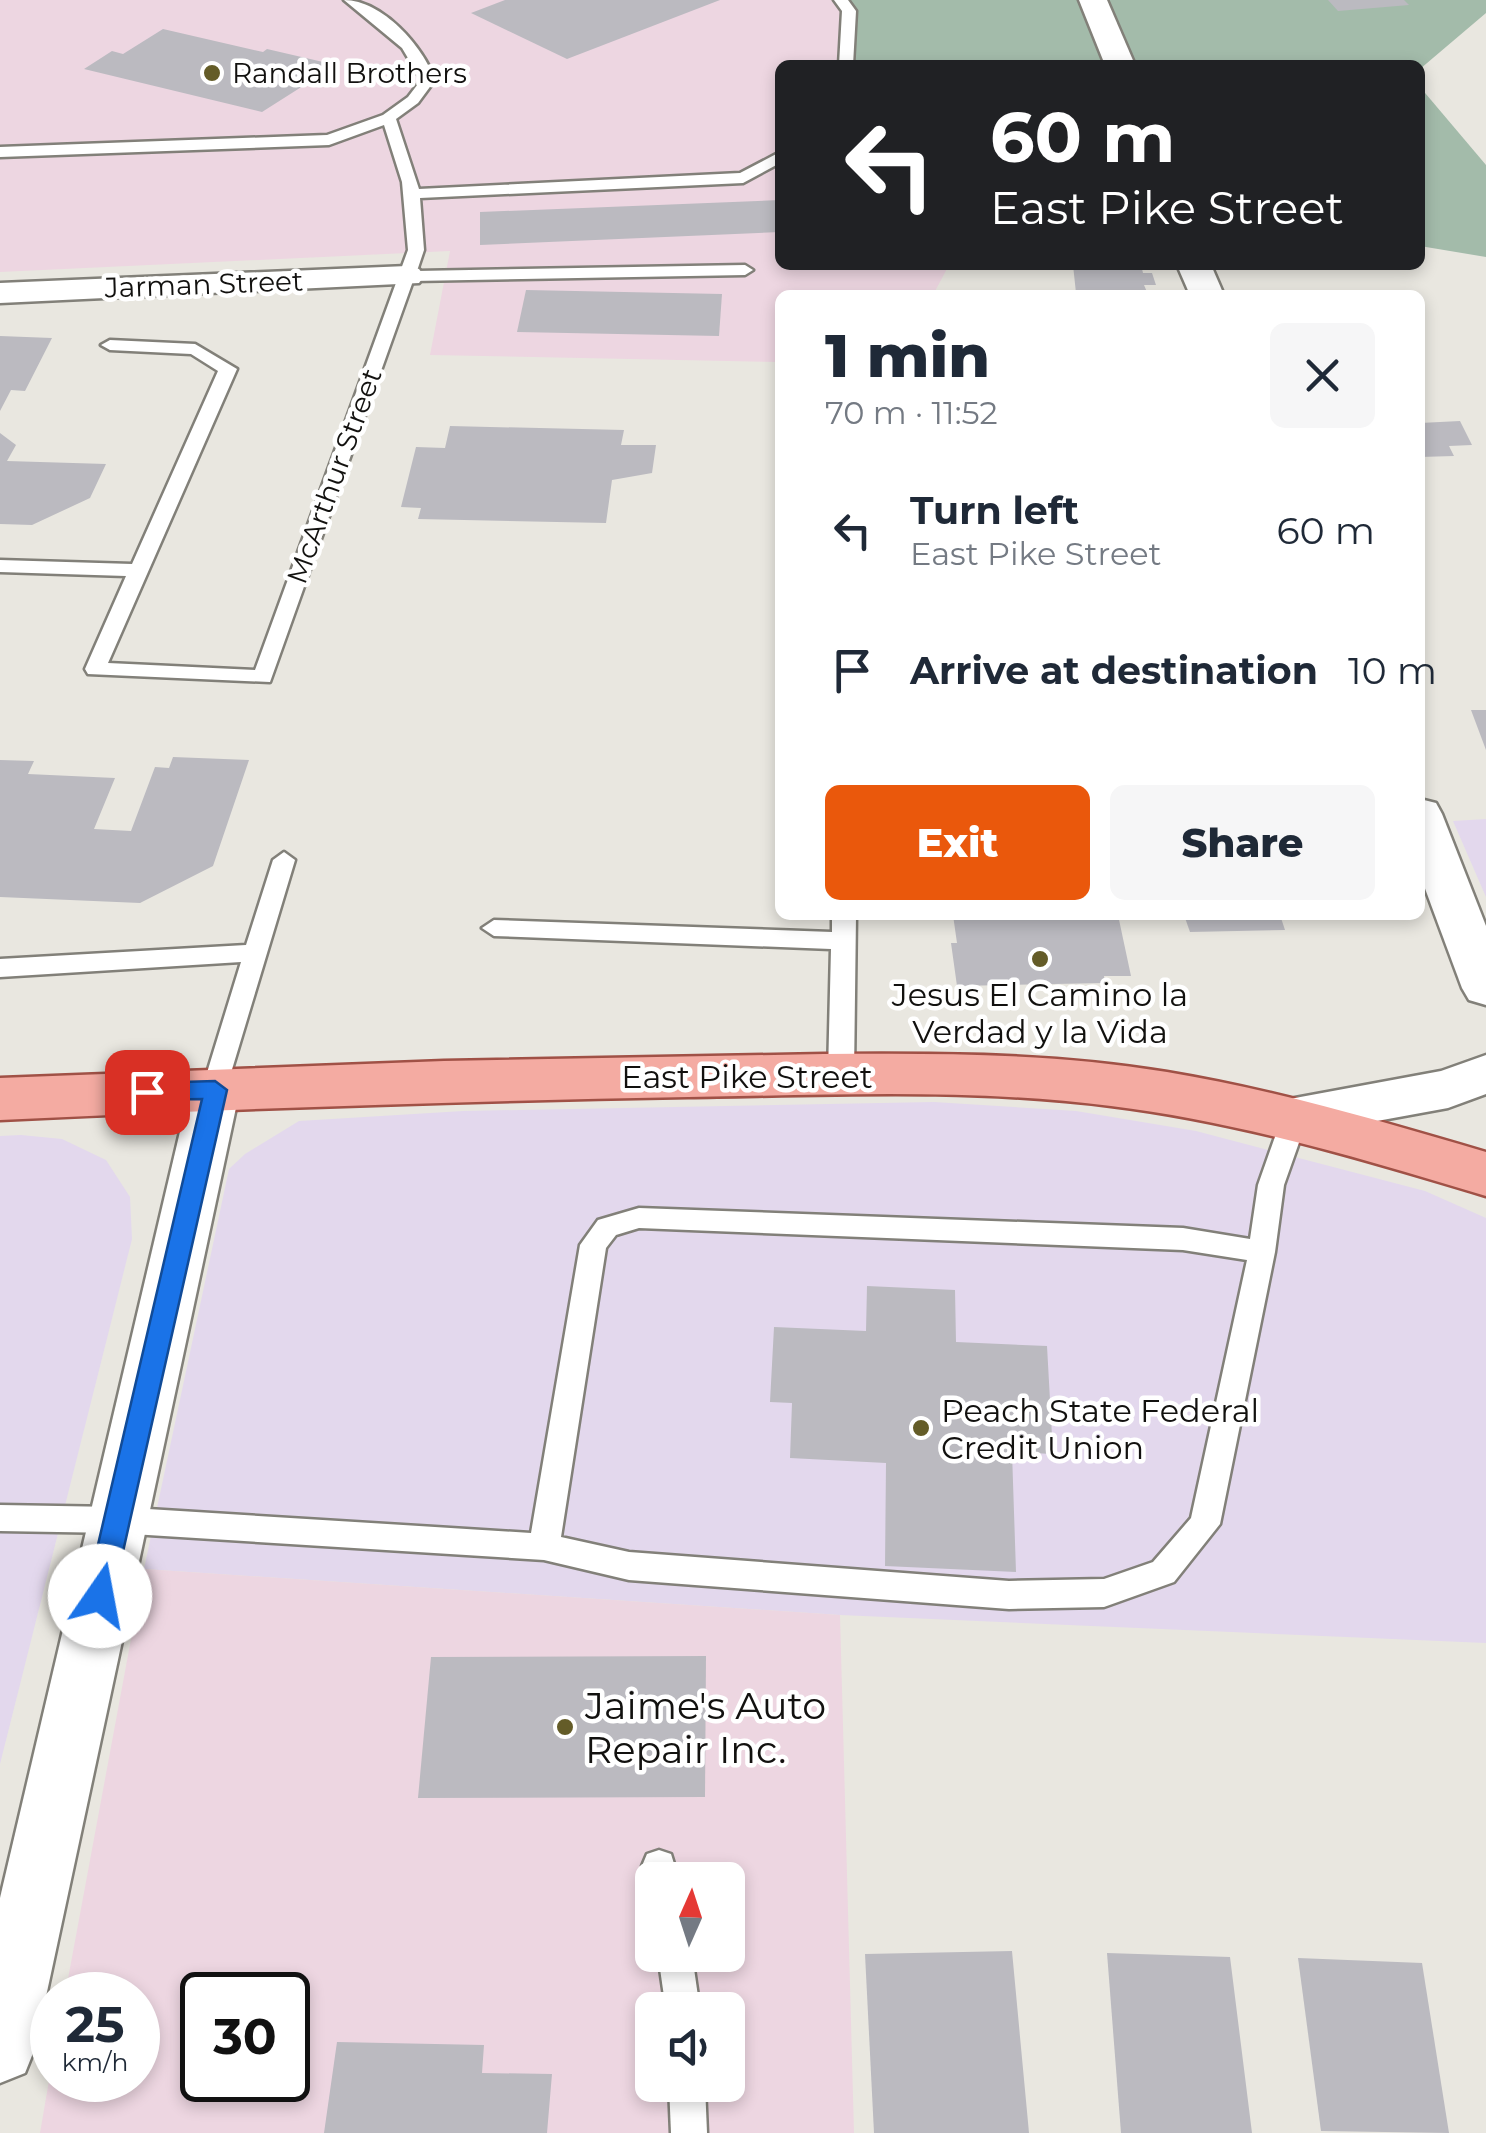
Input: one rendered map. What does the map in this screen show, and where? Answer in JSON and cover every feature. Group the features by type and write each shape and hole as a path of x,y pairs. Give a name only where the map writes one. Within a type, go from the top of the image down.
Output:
{"main road":[{"name":"East Pike Street","path":"0,1100 215,1090 841,1074 1057,1081 1161,1091 1295,1117"},
{"path":"1295,1117 1486,1174"}],"street":[{"path":"1093,0 1118,60"},
{"name":"Jarman Street","path":"0,293 407,276"},
{"path":"1425,827 1486,988"},
{"name":"East Pike Street","path":"1295,1117 1448,1089 1486,1074"},
{"path":"0,2048 215,1090"}],"lane":[{"path":"0,152 329,140 367,130 388,118 422,90 428,80 416,52 351,0"},
{"path":"842,0 849,11 846,60"},
{"name":"McArthur Street","path":"140,570 95,669 263,677 416,250 414,194 401,144 388,118"},
{"path":"414,194 743,178 775,159"},
{"path":"407,276 745,270"},
{"path":"0,566 140,570 228,369 195,349 110,345"},
{"path":"215,1090 284,860"},
{"path":"841,1074 844,920"},
{"path":"494,928 845,941"},
{"path":"0,968 257,953"},
{"path":"0,1518 116,1520 544,1547 629,1566 1010,1595 1104,1592 1163,1572 1205,1524 1262,1252 1270,1185 1295,1117"},
{"path":"544,1547 593,1245 607,1227 639,1218 1183,1239 1262,1252"},
{"path":"687,2102 689,2133"}],"shaded area":[{"path":"0,0 994,0 993,60 775,60 775,270 946,270 936,290 775,290 775,362 430,355 450,251 0,272"},
{"path":"1486,819 1486,897 1453,821"},
{"path":"934,1102 1076,1111 1196,1131 1425,1191 1486,1218 1486,1643 840,1615 144,1569 229,1169 245,1154 299,1121 463,1111"},
{"path":"0,1136 62,1139 106,1160 130,1197 132,1239 0,1764"},
{"path":"144,1569 840,1615 854,2133 40,2133 45,2102 160,2102 160,1972 69,1972"}],"green space":[{"path":"845,0 1486,0 1486,13 1425,65 1425,60 851,60"},
{"path":"1425,93 1486,165 1486,257 1425,247"}],"building":[{"path":"505,0 720,0 567,59 471,13"},
{"path":"1328,0 1404,0 1409,5 1338,11"},
{"name":"Randall Brothers","path":"163,29 336,65 262,112 84,69 112,51 123,54"},
{"path":"775,200 775,232 480,245 480,212"},
{"path":"1074,270 1142,270 1152,273 1156,285 1144,285 1146,290 1076,290"},
{"path":"526,290 722,294 719,336 517,332"},
{"path":"0,336 52,338 25,391 11,390 0,411"},
{"path":"1460,421 1472,445 1449,446 1454,456 1425,457 1425,423"},
{"path":"450,426 624,430 621,445 656,445 652,473 612,480 606,523 418,519 421,508 401,507 416,447 445,448"},
{"path":"0,433 16,445 7,461 106,464 90,498 32,525 0,524"},
{"path":"1471,710 1486,710 1486,750"},
{"path":"173,757 249,760 213,866 140,903 0,897 0,760 34,761 28,774 115,778 94,829 131,831 155,767 169,768"},
{"name":"Jesus El Camino la Verdad y la Vida","path":"954,920 1119,920 1131,976 1104,976 1105,983 957,986 951,943 957,943"},
{"path":"1186,920 1282,920 1285,930 1190,932"},
{"name":"Peach State Federal Credit Union","path":"867,1286 955,1290 956,1342 1047,1346 1053,1454 1012,1452 1016,1572 885,1566 886,1463 790,1458 792,1403 770,1402 774,1327 866,1331"},
{"name":"Jaime's Auto Repair Inc.","path":"706,1656 705,1797 418,1798 431,1657"},
{"path":"1012,1951 1029,2133 874,2133 865,1954"},
{"path":"1107,1953 1230,1957 1252,2133 1121,2133"},
{"path":"1298,1958 1422,1963 1449,2133 1321,2131"},
{"path":"337,2042 484,2045 482,2073 552,2074 547,2133 324,2133"}],"place":[{"name":"Randall Brothers","path":"212,73"},
{"name":"Jesus El Camino la Verdad y la Vida","path":"1040,959"},
{"name":"Peach State Federal Credit Union","path":"921,1428"},
{"name":"Jaime's Auto Repair Inc.","path":"565,1727"}],"route":[{"path":"100,1596 215,1090 147,1092"}]}
